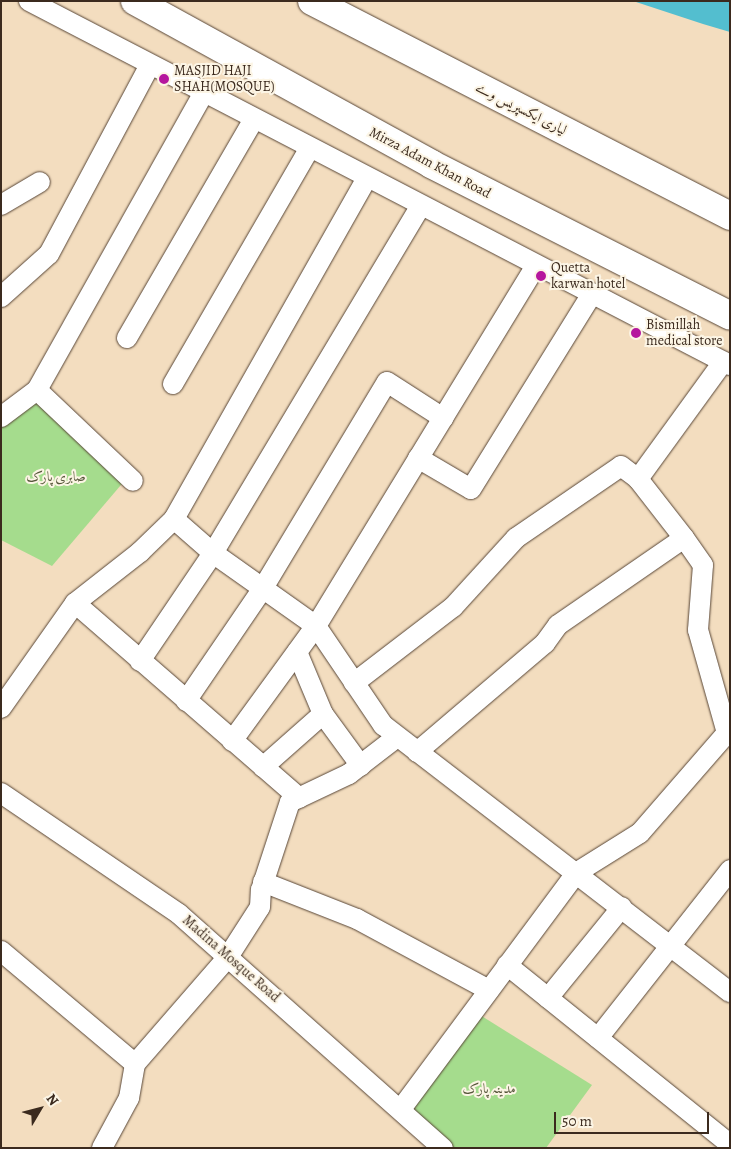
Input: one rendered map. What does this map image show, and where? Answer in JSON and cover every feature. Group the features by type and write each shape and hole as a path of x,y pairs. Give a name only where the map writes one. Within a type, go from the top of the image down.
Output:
{"main road":[{"name":"Mirza Adam Khan Road","path":"135,1 431,164 730,316"},
{"name":"لیاری ایکسپریس وے","path":"312,1 730,216"}],"street":[{"path":"28,1 726,364 638,479"},
{"path":"1,297 50,254 150,64"},
{"path":"1,417 37,390 204,93"},
{"path":"127,338 254,119"},
{"path":"173,384 310,148"},
{"path":"1,708 75,603 140,552 174,518 367,178"},
{"path":"1,205 40,182"},
{"path":"140,662 212,553 421,206"},
{"path":"232,741 316,626 536,265"},
{"path":"418,458 471,489 592,294"},
{"path":"186,701 263,588 387,382 443,418"},
{"path":"37,390 133,481"},
{"path":"354,683 453,607 516,538 621,466 638,479 684,538 702,566 698,630 727,732 640,833 576,873 400,1109"},
{"path":"174,518 212,553 316,626 383,725 397,737 730,992"},
{"path":"417,752 546,643 558,625 684,538"},
{"path":"75,603 140,662 299,798"},
{"path":"296,652 322,714 361,766"},
{"path":"263,767 322,714"},
{"path":"102,1148 129,1098 135,1064 228,958 260,907 263,882 290,802 349,774 397,737"},
{"name":"Madina Mosque Road","path":"5,800 179,914 443,1148"},
{"path":"598,1038 730,870"},
{"path":"263,882 357,918 489,990"},
{"path":"548,998 622,908"},
{"path":"1,951 135,1064"},
{"path":"507,966 730,1144"}],"green space":[{"name":"صابری پارک","path":"35,384 132,472 52,566 1,540 1,412"},
{"name":"مدینہ پارک","path":"472,1010 592,1085 546,1148 443,1148 401,1109"}],"water":[{"path":"633,1 730,1 730,32 703,24"}],"place":[{"name":"MASJID HAJI SHAH(MOSQUE)","path":"164,79"},
{"name":"Quetta karwan hotel","path":"541,276"},
{"name":"Bismillah medical store","path":"636,333"}]}
